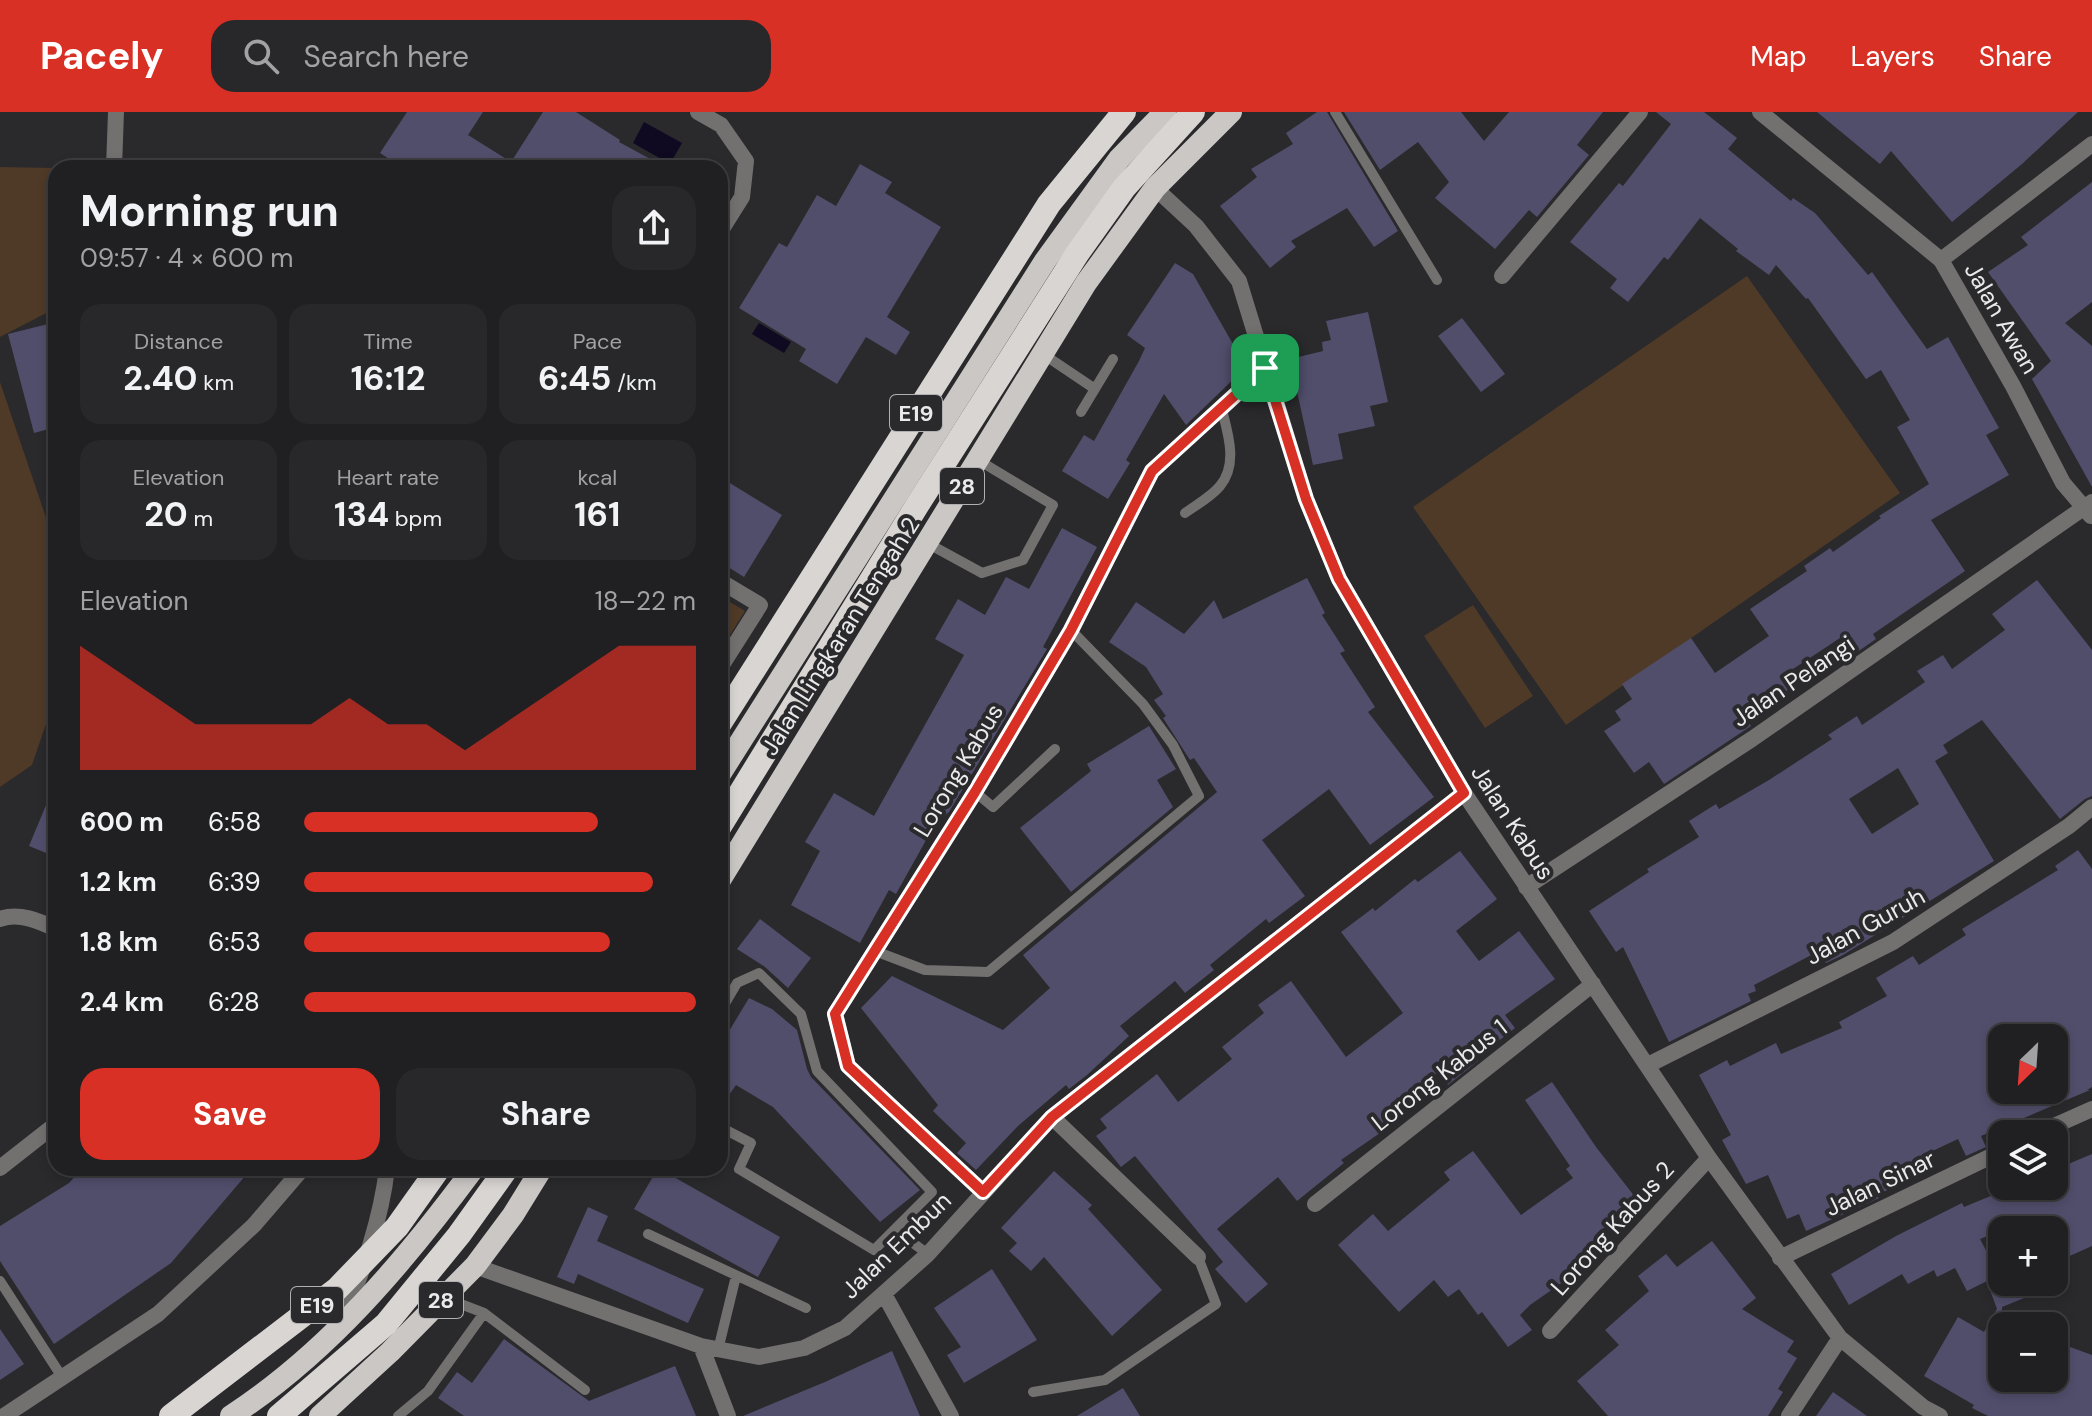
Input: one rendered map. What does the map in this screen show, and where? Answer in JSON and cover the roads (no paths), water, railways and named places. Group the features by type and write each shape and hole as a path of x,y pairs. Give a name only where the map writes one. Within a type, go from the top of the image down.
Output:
{"highway":[{"name":"E19","path":"728,710 1049,204 1124,112"},
{"name":"Jalan Lingkaran Tengah 2","path":"728,761 1045,261 1119,159 1165,112"},
{"name":"E19","path":"728,813 918,504 1077,254 1124,188 1193,112"},
{"name":"Jalan Lingkaran Tengah 2","path":"728,867 1086,283 1155,188 1231,112"},
{"name":"E19","path":"171,1416 337,1289 397,1227 433,1176"},
{"name":"28","path":"231,1416 300,1365 341,1327 413,1247 468,1176"},
{"name":"E19","path":"279,1416 386,1324 459,1235 501,1176"},
{"name":"28","path":"320,1416 390,1352 475,1266 537,1176"}],"street":[{"path":"114,160 116,112"},
{"path":"698,112 721,125 746,161 742,197 728,219"},
{"path":"1502,276 1640,112"},
{"name":"Jalan Awan","path":"1769,114 1941,260 2013,386 2063,483 2090,510"},
{"path":"1941,260 2092,144"},
{"name":"Jalan Kabus","path":"1155,188 1196,226 1239,281 1306,499 1339,579 1464,793 1709,1158 1840,1338 1923,1407 1940,1416"},
{"name":"Lorong Kabus","path":"983,1192 848,1066 835,1014 975,792 1071,630 1152,471 1265,368"},
{"name":"Jalan Pelangi","path":"1526,887 1752,739 2090,510"},
{"path":"728,586 760,605 728,655"},
{"name":"Jalan Embun","path":"475,1266 710,1348 759,1357 804,1348 845,1328 928,1254 1052,1117 1464,793"},
{"name":"Jalan Guruh","path":"1648,1065 1893,942 2069,826 2092,807"},
{"path":"0,919 31,918 48,925"},
{"name":"Lorong Kabus 1","path":"1315,1204 1593,984"},
{"path":"2067,1120 2092,1109"},
{"path":"1052,1117 1198,1257"},
{"path":"0,1168 48,1130"},
{"name":"Lorong Kabus 2","path":"1550,1331 1709,1158"},
{"name":"Jalan Sinar","path":"1780,1258 1988,1158"},
{"path":"4,1416 158,1314 254,1225 296,1176"},
{"path":"341,1327 367,1259 382,1207 386,1176"},
{"path":"884,1294 951,1416"},
{"path":"1789,1416 1840,1338"},
{"path":"710,1348 728,1416"}],"lane":[{"path":"1335,112 1437,280"},
{"path":"1043,354 1095,389"},
{"path":"1081,412 1113,359"},
{"path":"1185,513 1220,486 1228,470 1231,446 1221,406"},
{"path":"927,543 982,573 1023,560 1053,505 978,460"},
{"path":"875,951 925,970 988,972 1199,796 1173,745 1143,704 1071,630"},
{"path":"975,792 993,807 1055,749"},
{"path":"728,998 737,983 759,973 801,1014 817,1071 932,1192 874,1250 739,1169 751,1143 728,1131"},
{"path":"895,1230 928,1254"},
{"path":"648,1234 806,1308"},
{"path":"1033,1392 1105,1380 1216,1304 1198,1257"},
{"path":"710,1348 736,1276"},
{"path":"0,1281 62,1377"},
{"path":"444,1298 484,1313 585,1390"},
{"path":"398,1416 428,1391 484,1313"}]}
